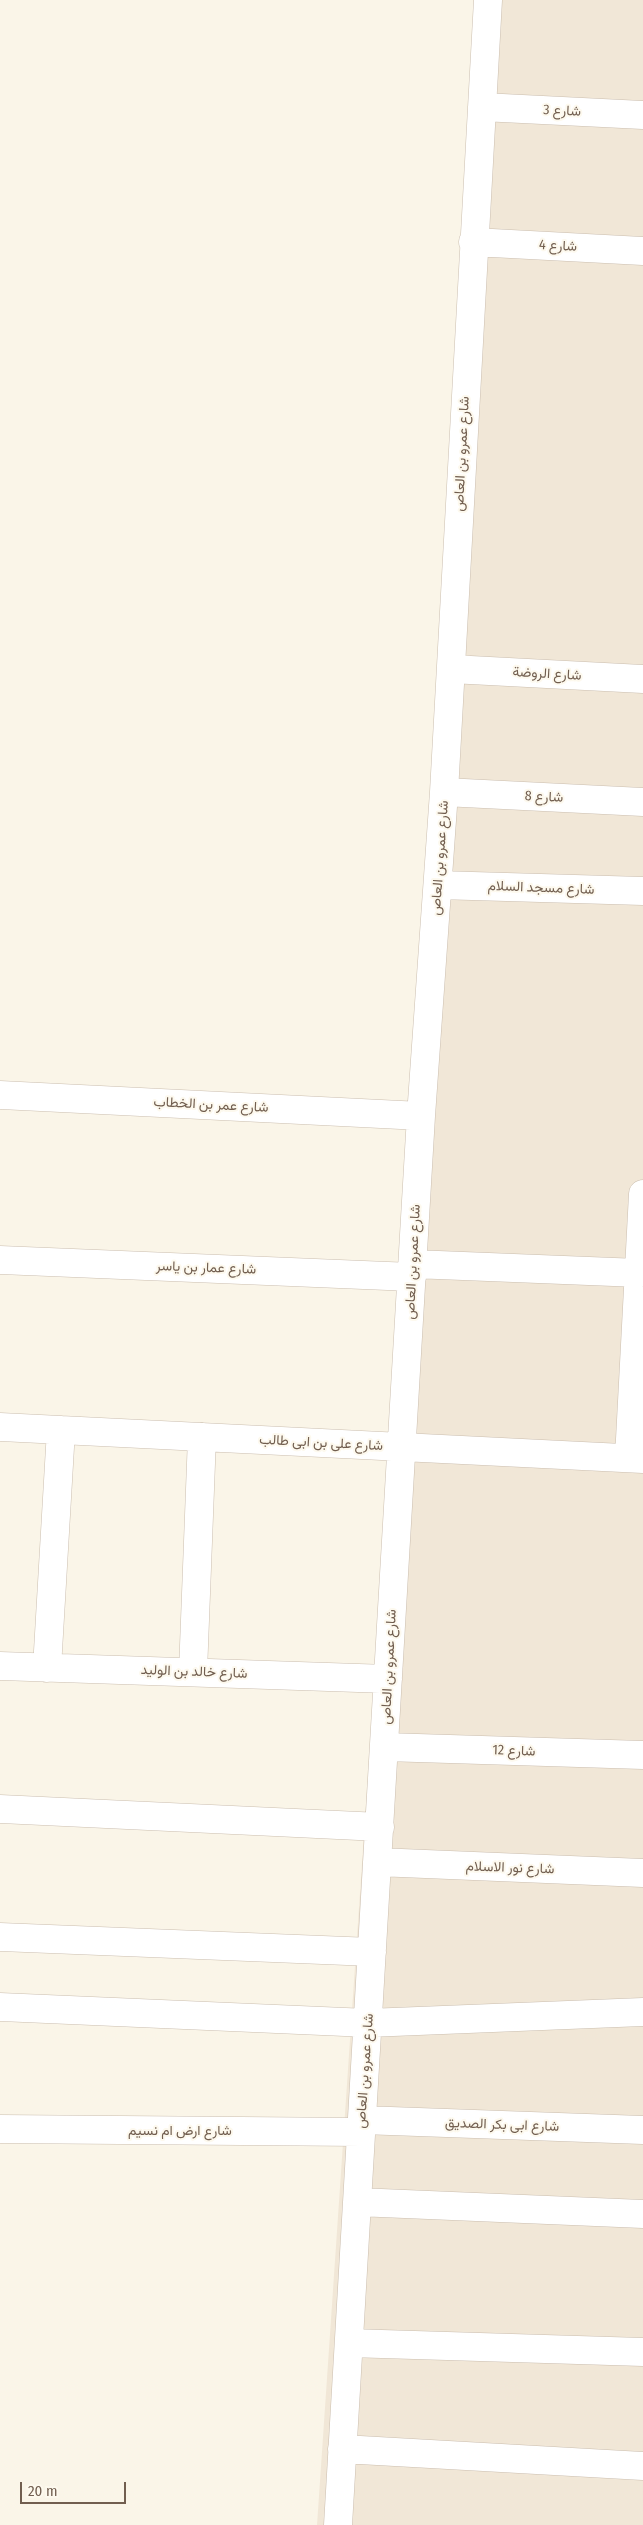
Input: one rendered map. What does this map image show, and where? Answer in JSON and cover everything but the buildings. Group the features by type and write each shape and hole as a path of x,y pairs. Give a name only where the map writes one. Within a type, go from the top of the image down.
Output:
{"street":[{"name":"شارع عمرو بن العاص","path":"338,2525 421,1116 444,792 473,242 488,0"},
{"name":"شارع 3","path":"482,107 643,115"},
{"name":"شارع 4","path":"473,242 643,251"},
{"name":"شارع الروضة","path":"451,669 643,680"},
{"name":"شارع 8","path":"444,792 643,802"},
{"name":"شارع مسجد السلام","path":"438,885 643,891"},
{"name":"شارع عمر بن الخطاب","path":"0,1095 421,1116"},
{"path":"636,1459 639,1273 643,1194"},
{"name":"شارع عمار بن ياسر","path":"0,1260 412,1270 639,1273"},
{"name":"شارع على بن ابى طالب","path":"0,1428 636,1459"},
{"path":"47,1668 61,1430"},
{"path":"193,1672 202,1437"},
{"name":"شارع خالد بن الوليد","path":"0,1666 388,1678"},
{"name":"شارع 12","path":"385,1747 643,1755"},
{"path":"0,1809 380,1827"},
{"name":"شارع نور الاسلام","path":"377,1862 643,1873"},
{"path":"0,1937 372,1952"},
{"path":"0,2007 368,2023 643,2012"},
{"name":"شارع ارض ام نسيم","path":"0,2130 361,2126"},
{"name":"شارع ابى بكر الصديق","path":"361,2126 643,2130"},
{"path":"357,2202 643,2214"},
{"path":"349,2343 643,2352"},
{"path":"342,2449 643,2466"}],"shaded area":[{"path":"478,0 643,0 643,2525 317,2525 429,878"}]}
